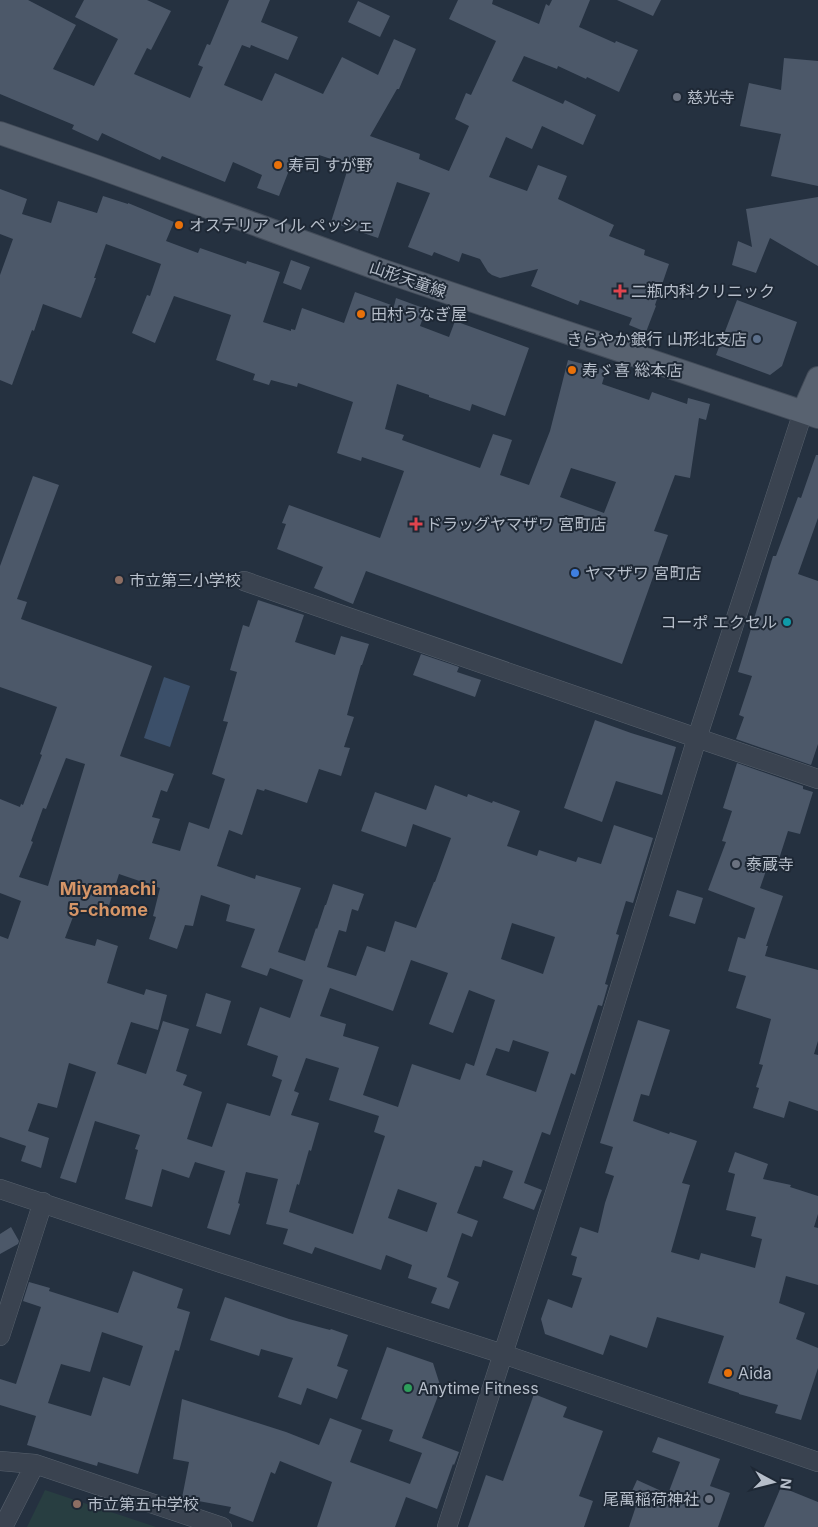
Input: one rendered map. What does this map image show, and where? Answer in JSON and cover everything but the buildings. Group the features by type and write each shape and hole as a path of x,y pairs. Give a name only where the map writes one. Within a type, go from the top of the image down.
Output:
{"main road":[{"name":"山形天童線","path":"0,133 378,269 810,415"},
{"path":"810,415 818,378"}],"street":[{"path":"447,1527 589,1088 697,738 810,415"},
{"path":"244,580 818,779"},
{"path":"0,1189 503,1354 818,1462"},
{"path":"0,1336 42,1202"},
{"path":"0,1461 35,1464 222,1527"},
{"path":"3,1527 35,1464"}],"green space":[{"path":"45,1490 156,1527 27,1527"}],"water":[{"path":"164,677 190,686 170,747 144,738"}],"place":[{"name":"慈光寺","path":"677,97"},
{"name":"寿司 すが野","path":"278,165"},
{"name":"オステリア イル ペッシェ","path":"179,225"},
{"name":"二瓶内科クリニック","path":"620,291"},
{"name":"田村うなぎ屋","path":"361,314"},
{"name":"きらやか銀行 山形北支店","path":"757,339"},
{"name":"寿ゞ喜 総本店","path":"572,370"},
{"name":"ドラッグヤマザワ 宮町店","path":"416,524"},
{"name":"ヤマザワ 宮町店","path":"575,573"},
{"name":"市立第三小学校","path":"119,580"},
{"name":"コーポ エクセル","path":"787,622"},
{"name":"泰蔵寺","path":"736,864"},
{"name":"Aida","path":"728,1373"},
{"name":"Anytime Fitness","path":"408,1388"},
{"name":"尾萬稲荷神社","path":"709,1499"},
{"name":"市立第五中学校","path":"77,1504"}],"district":[{"name":"Miyamachi 5-chome","path":"108,900"}]}
